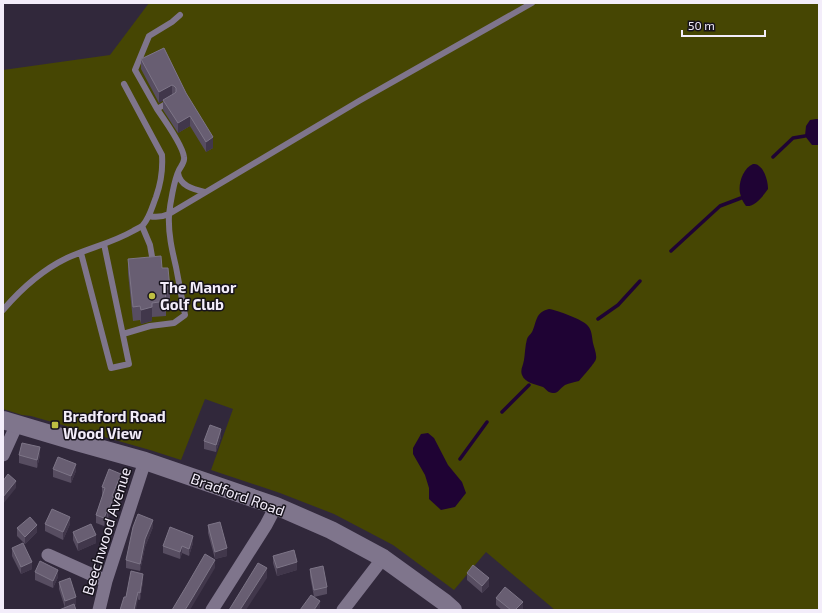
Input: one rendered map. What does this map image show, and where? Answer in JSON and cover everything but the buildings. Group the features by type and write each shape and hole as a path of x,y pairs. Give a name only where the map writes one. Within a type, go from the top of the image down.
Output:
{"main road":[{"name":"Bradford Road","path":"10,422 145,461 276,506 331,530 383,558 453,610"}],"street":[{"path":"3,455 10,422"},
{"name":"Beechwood Avenue","path":"99,610 106,581 145,461"},
{"path":"212,610 266,525 276,506"},
{"path":"48,555 106,581"},
{"path":"343,610 383,558"}],"lane":[{"path":"149,216 161,217 169,214 359,102 532,3"},
{"path":"122,334 150,326 174,323 185,315 168,227 169,214 178,173 184,161 184,154 135,70 149,36 180,16"},
{"path":"3,310 30,282 48,268 81,252 130,233 142,226 149,216 159,187 162,155 124,84"},
{"path":"157,109 172,100"},
{"path":"178,173 179,179 185,185 205,192"},
{"path":"142,226 150,245 153,262"},
{"path":"81,252 111,368 129,364 104,244"}],"shaded area":[{"path":"149,3 819,3 819,610 555,610 486,552 454,590 393,545 334,514 280,493 211,470 233,409 205,399 181,460 3,409 3,70 110,55"},
{"path":"819,119 819,145 812,145 805,136 806,126 810,120"},
{"path":"753,164 758,165 763,170 767,180 768,189 756,203 746,206 741,197 740,185 746,169"},
{"path":"549,309 558,311 586,324 591,332 596,355 596,359 579,381 565,385 555,393 528,382 523,378 521,371 527,338 532,332 541,312"},
{"path":"428,433 434,438 448,465 462,482 466,493 455,507 441,510 429,499 429,488 425,475 413,454 413,448 421,434"}],"waterway":[{"path":"773,157 793,138 805,136"},
{"path":"671,251 720,206 741,198"},
{"path":"598,319 618,305 640,281"},
{"path":"502,412 529,385"},
{"path":"460,459 487,422"}],"place":[{"name":"The Manor Golf Club","path":"152,296"},
{"name":"Bradford Road Wood View","path":"55,425"}]}
